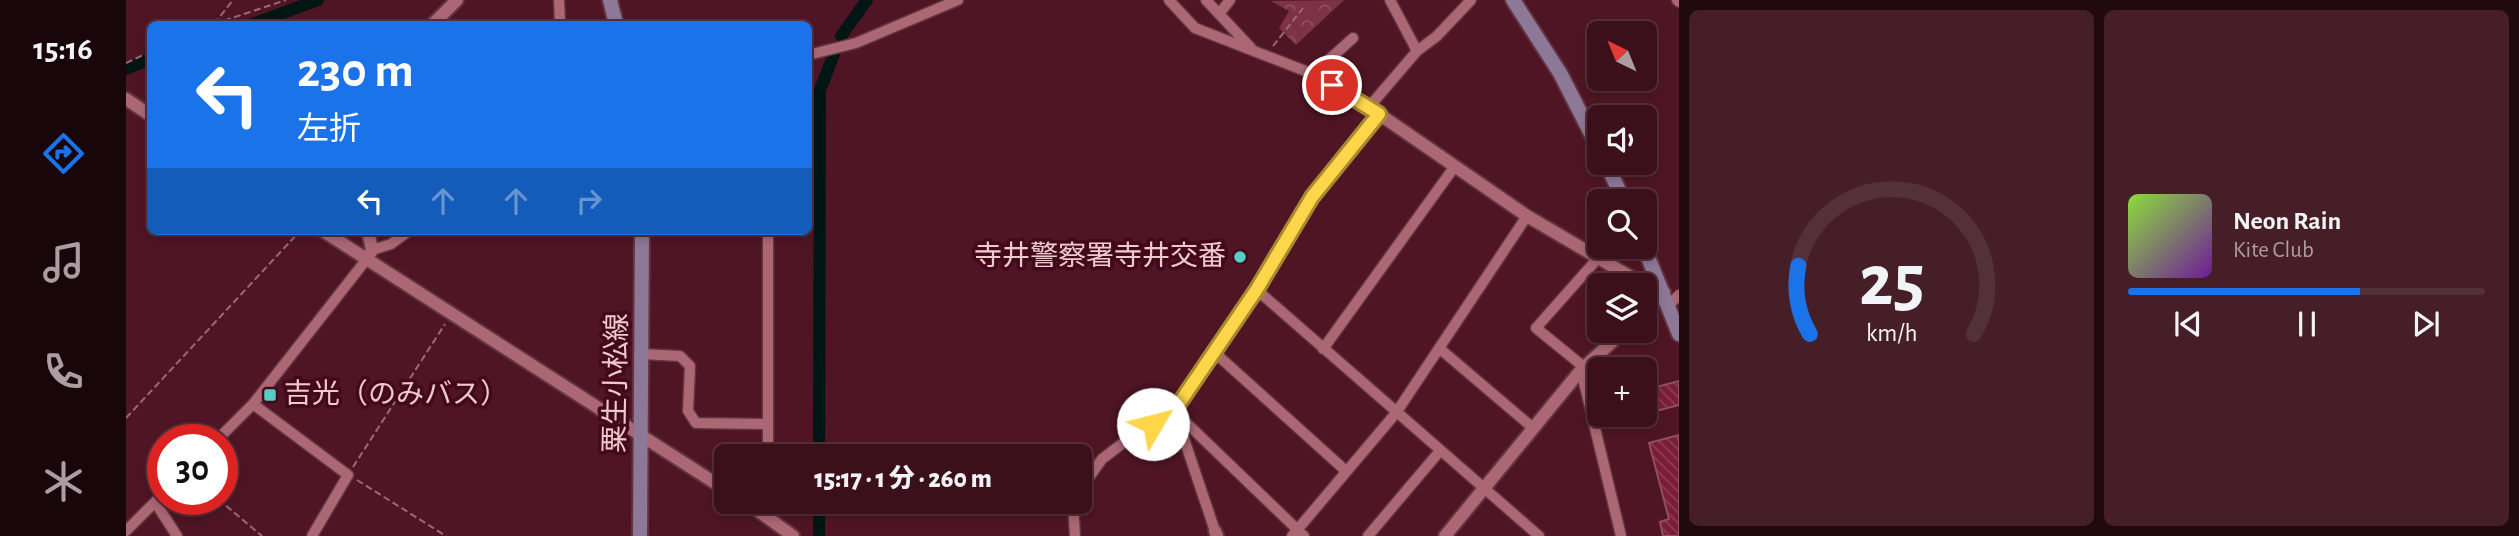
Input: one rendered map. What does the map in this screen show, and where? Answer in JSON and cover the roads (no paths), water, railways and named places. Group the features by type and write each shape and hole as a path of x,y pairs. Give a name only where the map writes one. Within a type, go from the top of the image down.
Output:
{"main road":[{"path":"610,0 615,21"},
{"path":"1513,0 1560,74 1587,126"},
{"name":"粟生小松線","path":"640,536 642,235"},
{"path":"1650,259 1671,297 1679,334"}],"street":[{"path":"436,21 457,0"},
{"path":"559,0 560,21"},
{"path":"812,54 856,43 958,0"},
{"path":"1169,0 1195,28 1313,74 1374,111 1527,216 1587,250"},
{"path":"1206,0 1253,50"},
{"path":"1219,14 1230,0"},
{"path":"1390,0 1417,51"},
{"path":"1092,473 1102,459 1131,436 1174,411 1257,289 1312,197 1417,51 1437,36 1471,0"},
{"path":"1313,74 1353,38"},
{"path":"126,99 147,113"},
{"path":"1323,349 1455,166"},
{"path":"1174,411 1298,534 1346,471 1396,413 1527,216"},
{"path":"331,235 369,255 451,314 714,483"},
{"path":"368,235 369,255"},
{"path":"233,424 253,404 369,255 403,235"},
{"path":"768,235 768,444"},
{"path":"1597,259 1535,328 1582,369 1621,536"},
{"path":"1602,259 1641,283 1671,297"},
{"path":"1257,289 1439,452 1539,536"},
{"path":"1445,536 1582,369 1611,343"},
{"path":"1439,348 1533,428"},
{"path":"1214,352 1346,471"},
{"path":"642,354 680,356 690,366 688,411 696,423 768,424"},
{"path":"253,404 348,475 312,536"},
{"path":"1174,411 1216,533"},
{"path":"1368,536 1439,452"},
{"path":"126,531 147,510"},
{"path":"763,514 790,535"},
{"path":"1074,514 1075,536"},
{"path":"167,515 177,536"}],"waterway":[{"path":"260,21 318,0"},
{"path":"841,36 867,0"},
{"path":"819,444 820,90 834,54"},
{"path":"126,69 147,60"},
{"path":"819,514 819,536"}],"place":[{"name":"寺井警察署寺井交番","path":"1240,257"},
{"name":"吉光（のみバス）","path":"270,395"}]}
